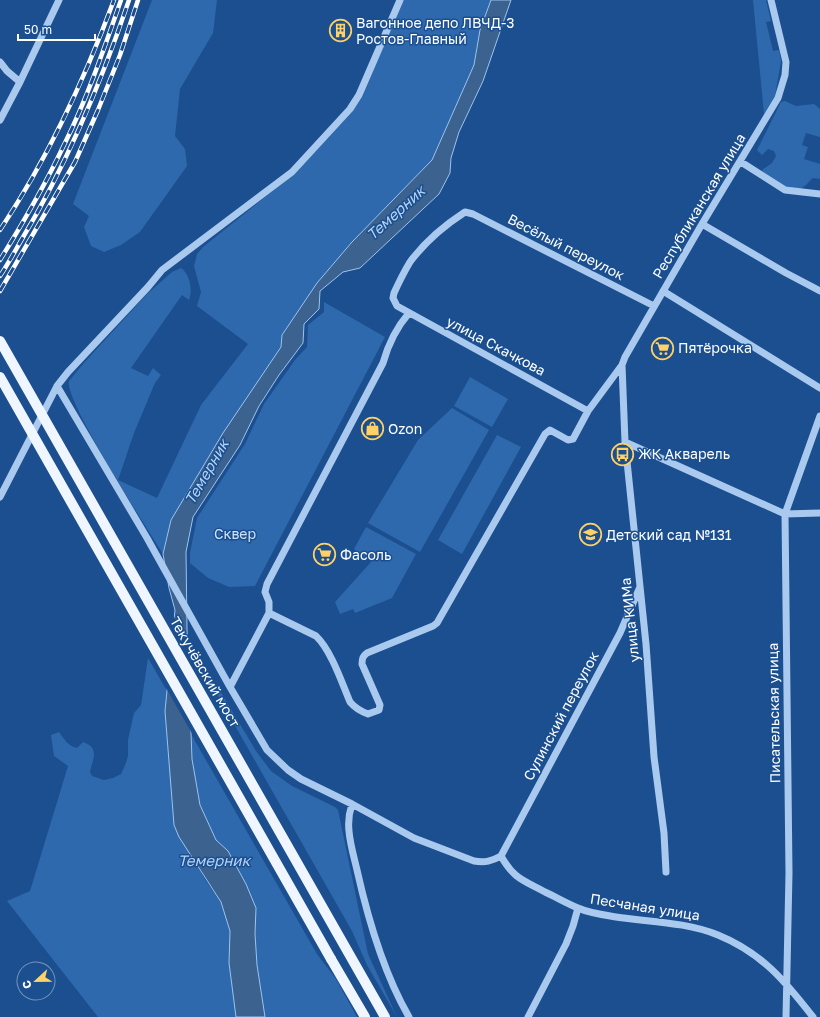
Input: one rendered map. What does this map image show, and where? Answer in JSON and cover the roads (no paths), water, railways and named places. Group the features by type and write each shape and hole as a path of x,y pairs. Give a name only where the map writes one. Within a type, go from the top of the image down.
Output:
{"main road":[{"name":"Текучёвский мост","path":"0,341 385,1017"},
{"path":"0,376 365,1017"}],"street":[{"path":"0,120 59,0"},
{"path":"0,497 57,386 68,372 148,287 162,270 292,172 350,109 359,95 400,0"},
{"name":"Республиканская улица","path":"269,613 316,636 322,641 353,706 368,714 379,710 380,705 362,664 364,655 437,623 545,434 550,430 568,440 571,440 588,411 622,365 625,357 663,290 778,98 785,75 786,62 771,0"},
{"path":"0,62 7,71 20,82"},
{"path":"740,162 785,190 820,194"},
{"name":"Весёлый переулок","path":"394,302 394,293 404,272 417,254 438,233 465,212 473,214 654,306"},
{"path":"702,224 820,291"},
{"path":"663,290 820,388"},
{"name":"улица Скачкова","path":"394,302 397,306 409,313 588,411"},
{"path":"230,688 269,613 269,602 265,592 267,584 383,363 386,349 409,313"},
{"name":"улица КИМа","path":"622,365 625,442 646,644 654,757 664,833 666,872"},
{"path":"57,386 147,538 230,688 264,744 277,761 301,779 352,804 414,838 474,861 491,861 501,856"},
{"name":"Писательская улица","path":"786,1017 789,873 785,514 820,416"},
{"path":"625,442 785,514 820,512"},
{"name":"Сулинский переулок","path":"501,856 620,632 640,587"},
{"path":"352,804 349,817 349,832 362,893 378,948 402,1005 409,1017"},
{"name":"Песчаная улица","path":"501,856 508,869 517,877 578,908 616,917 701,928 719,935 755,955 770,967 814,1017"},
{"path":"528,1017 566,944 578,908"}],"water":[{"name":"Темерник","path":"491,0 511,0 483,81 459,132 451,158 450,173 439,194 360,268 343,272 320,291 319,309 304,324 303,343 279,375 259,406 240,445 193,517 186,552 187,629 192,759 200,805 216,840 228,851 246,884 256,908 255,934 257,965 265,1017 236,1017 229,963 230,931 221,902 179,837 174,825 165,711 175,610 169,588 163,554 171,520 223,433 281,347 282,335 317,283 352,242 432,160 474,65 480,30"}],"railway":[{"path":"0,230 34,175 64,118 90,60 114,0"},
{"path":"0,260 57,160 72,128 95,74 121,0"},
{"path":"0,276 54,182 95,92 129,0"},
{"path":"0,291 75,162 120,55 138,0"}],"place":[{"name":"Вагонное депо ЛВЧД-3 Ростов-Главный","path":"341,31"},
{"name":"Пятёрочка","path":"662,348"},
{"name":"Ozon","path":"373,429"},
{"name":"ЖК Акварель","path":"622,454"},
{"name":"Детский сад №131","path":"590,535"},
{"name":"Фасоль","path":"325,555"}],"park label":[{"name":"Сквер","path":"235,534"}]}
